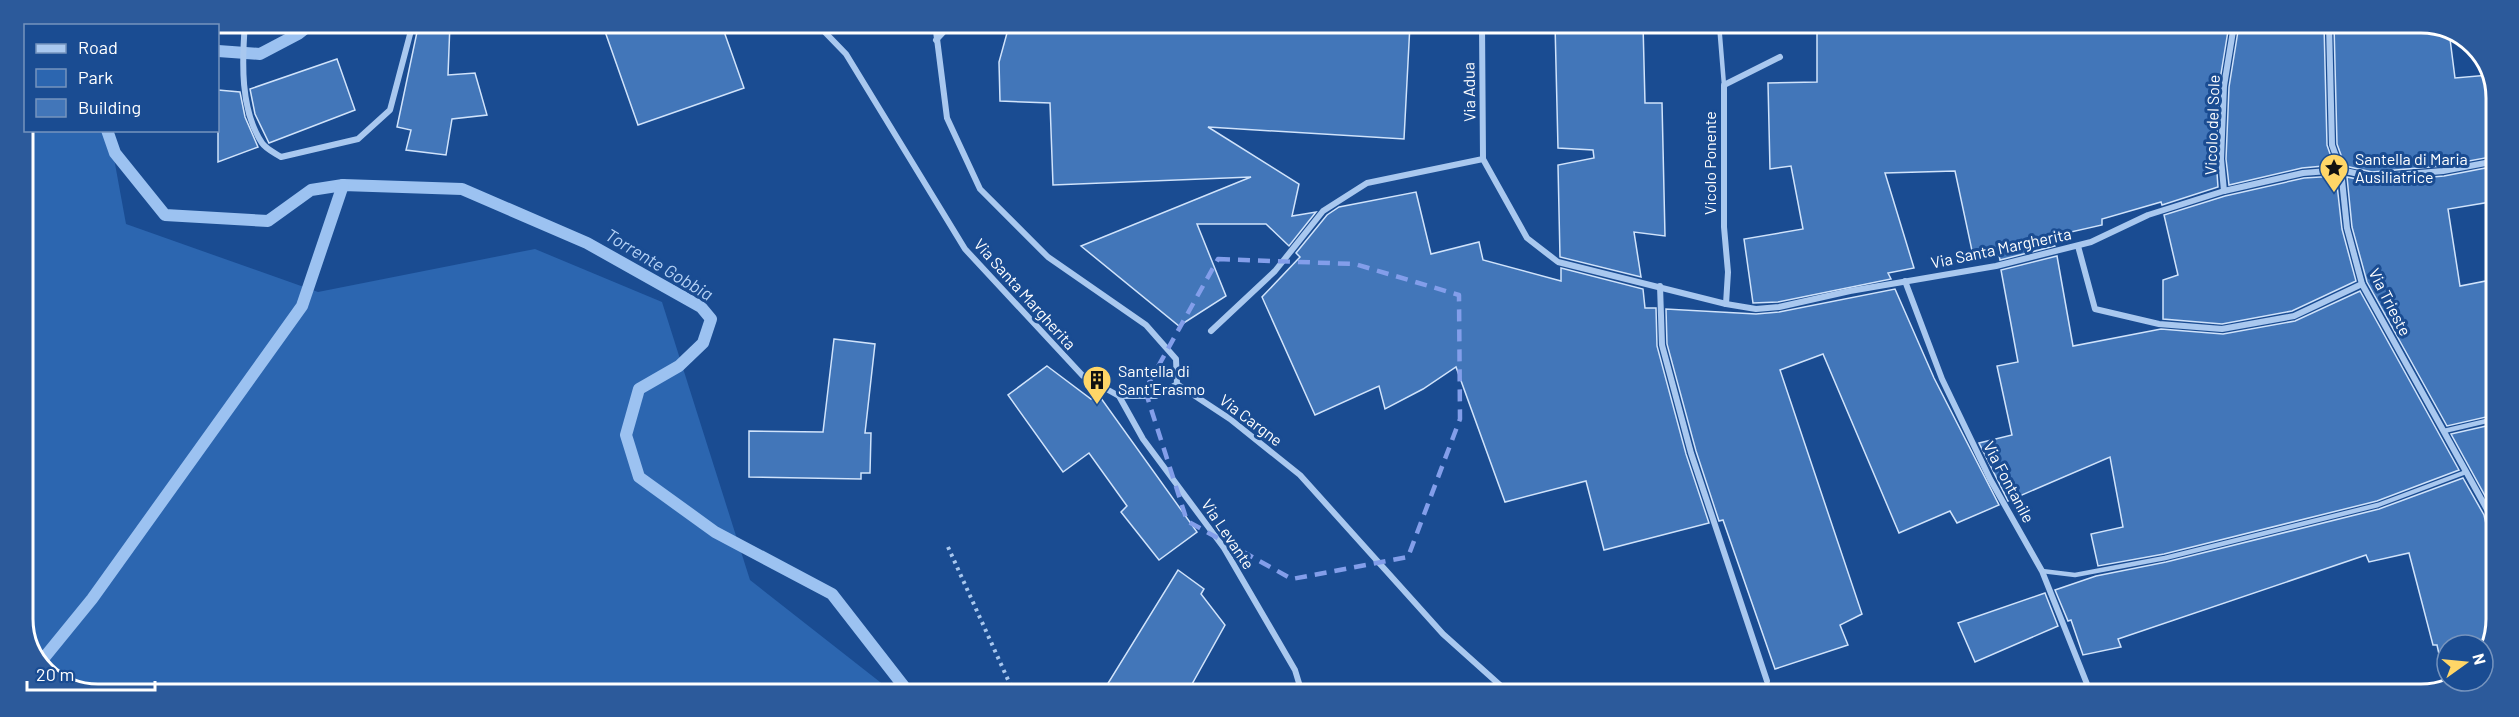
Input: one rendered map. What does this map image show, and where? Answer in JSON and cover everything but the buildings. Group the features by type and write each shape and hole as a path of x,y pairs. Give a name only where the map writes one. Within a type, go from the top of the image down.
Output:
{"street":[{"path":"244,33 245,88 249,113 263,145 281,157 358,139 390,110 410,33"},
{"name":"Via Santa Margherita","path":"826,33 846,54 965,249 1083,376 1119,396 1156,396 1177,384"},
{"path":"936,33 947,118 980,189 1048,257 1146,325 1176,359 1177,384"},
{"path":"936,40 943,33"},
{"name":"Via Adua","path":"1482,33 1483,159"},
{"name":"Vicolo del Sole","path":"2224,191 2221,159 2224,86 2233,33"},
{"name":"Via Trieste","path":"2329,33 2332,145 2341,170 2347,228 2362,284 2486,508"},
{"path":"1724,85 1780,57"},
{"name":"Vicolo Ponente","path":"1724,85 1724,227 1728,272 1726,304"},
{"path":"1211,331 1275,271 1323,211 1367,183 1483,159"},
{"name":"Via Santa Margherita","path":"1483,159 1527,238 1558,262 1726,304 1756,309 1779,308 1850,291 1996,266 2078,246 2148,215 2224,191 2303,173 2341,170 2373,177 2443,171 2486,163"},
{"path":"2078,246 2095,309 2159,324 2222,329 2294,316 2362,284"},
{"name":"Via Fontanile","path":"1905,281 1942,379 1985,469 2042,571 2087,684"},
{"path":"1660,286 1662,345 1685,432 1767,681"},
{"name":"Via Cargne","path":"1177,384 1230,419 1299,475 1443,634 1499,684"},
{"name":"Via Levante","path":"1119,396 1143,439 1224,548 1295,670 1299,684"}],"lane":[{"path":"1720,33 1724,85"},
{"path":"2444,431 2486,421"},
{"path":"2042,571 2075,575 2176,555 2378,505 2466,472"}],"path":[{"path":"948,548 1010,684"}],"highlighted area":[{"path":"1218,259 1355,264 1459,295 1460,419 1408,557 1292,579 1187,521 1145,390"}],"green space":[{"path":"33,132 109,132 126,224 318,292 535,249 662,302 750,580 883,684 98,684 81,682 66,675 55,668 44,655 38,644 33,623"}],"waterway":[{"name":"Torrente Gobbia","path":"219,51 260,54 299,33"},
{"name":"Torrente Gobbia","path":"108,132 115,153 165,215 268,221 311,190 343,185 462,189 587,243 701,307 711,319 703,343 679,366 639,389 626,435 639,477 715,532 832,594 902,684"},
{"path":"45,657 92,599 302,306 343,185"}],"place":[{"name":"Santella di Maria Ausiliatrice","path":"2334,194"},
{"name":"Santella di Sant'Erasmo","path":"1097,406"}]}
